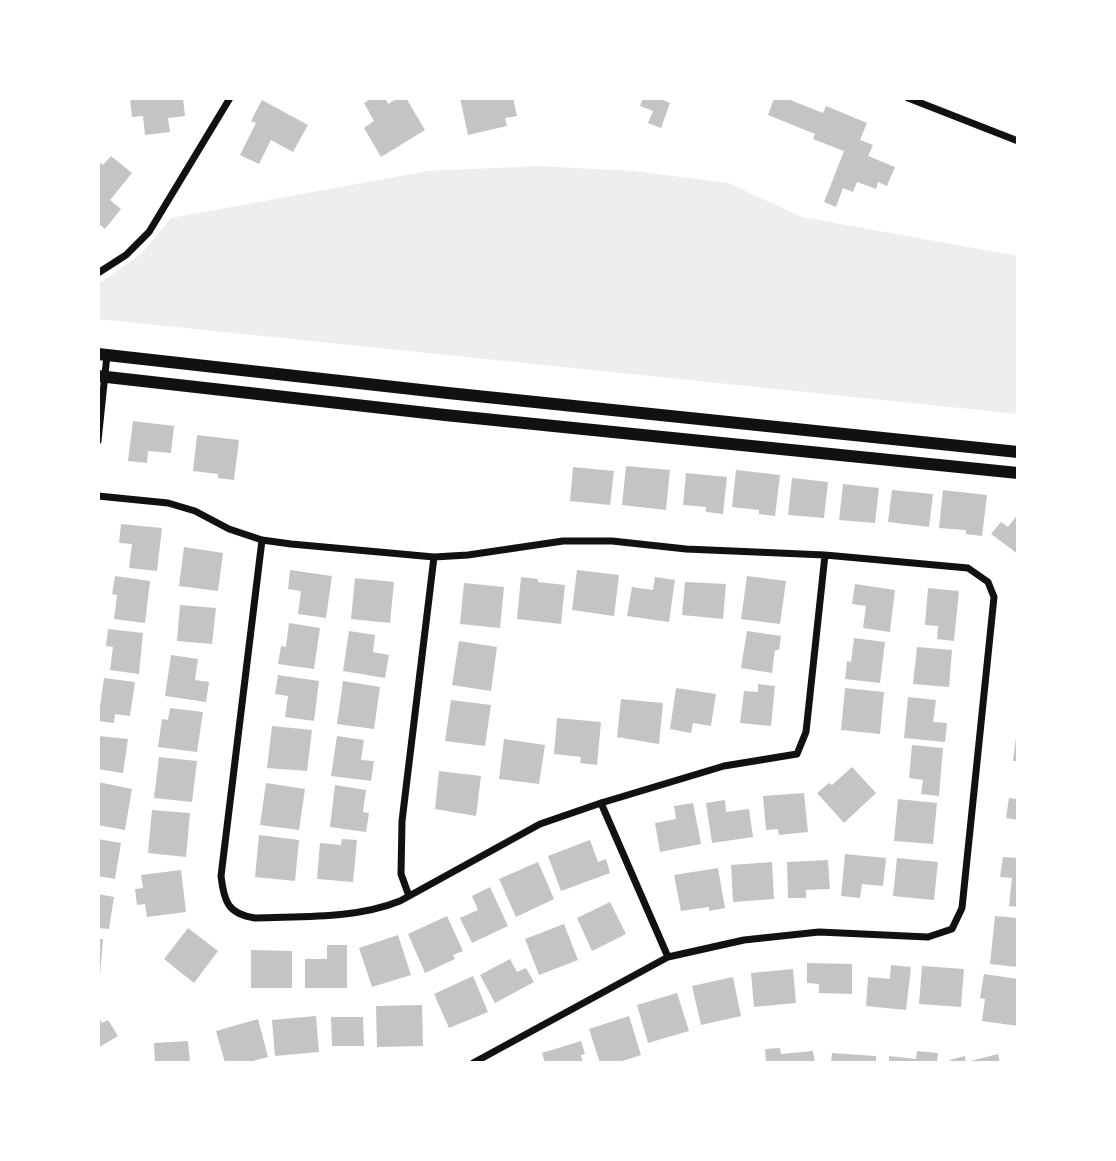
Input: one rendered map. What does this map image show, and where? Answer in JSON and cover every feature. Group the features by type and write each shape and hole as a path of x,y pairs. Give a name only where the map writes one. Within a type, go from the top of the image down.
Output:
{"street":[{"path":"98,272 126,255 149,232 230,98"},
{"path":"908,98 1018,141"},
{"path":"98,441 102,355 1018,452"},
{"path":"101,376 446,415 1018,473"},
{"path":"98,496 168,503 195,511 229,529 262,540 434,557 468,555 563,541 612,541 686,549 825,555 968,568 988,582 994,597 968,854 962,908 952,929 928,937 819,932 744,940 668,957 473,1063"},
{"path":"262,540 220,876 223,895 234,912 255,918 361,912 382,908 540,824 724,766 797,754 806,732 825,555"},
{"path":"409,896 401,874 401,831 434,557"},
{"path":"601,803 668,957"}],"shaded area":[{"path":"539,166 634,171 728,183 802,217 1018,256 1018,414 98,319 98,284 141,254 171,218 428,171"}],"building":[{"path":"130,98 183,98 185,116 168,118 170,132 145,135 143,116 132,117"},
{"path":"372,98 385,98 388,104 398,98 406,98 425,130 381,157 364,128 374,121 364,103"},
{"path":"460,98 513,98 517,116 505,118 507,126 468,135"},
{"path":"643,98 658,98 670,103 661,128 648,123 653,111 640,106"},
{"path":"774,98 785,98 823,113 826,106 867,123 860,140 873,145 868,156 895,167 887,186 878,182 876,189 857,182 853,192 843,188 836,207 824,202 844,151 813,139 815,134 768,115"},
{"path":"262,100 308,125 293,152 271,140 259,164 240,155 256,123 251,121"},
{"path":"111,156 132,173 110,200 121,209 105,229 98,223 98,161 103,165"},
{"path":"133,421 174,426 171,453 148,451 147,463 128,461"},
{"path":"197,435 239,440 234,480 218,478 218,474 193,471"},
{"path":"626,466 670,470 666,510 622,505"},
{"path":"573,467 614,471 610,505 570,501"},
{"path":"736,470 780,475 775,516 759,514 759,510 732,507"},
{"path":"686,473 727,477 723,514 706,512 706,507 683,505"},
{"path":"792,478 828,482 824,518 788,515"},
{"path":"843,484 879,488 875,523 839,520"},
{"path":"892,490 933,494 929,527 888,522"},
{"path":"943,490 987,495 982,536 966,534 966,530 939,528"},
{"path":"1018,514 1018,554 991,534 1001,522 1008,527"},
{"path":"121,524 162,528 157,571 129,568 132,544 119,543"},
{"path":"184,547 223,553 218,591 179,586"},
{"path":"290,570 332,576 326,618 298,614 301,591 288,589"},
{"path":"577,570 619,575 614,616 572,610"},
{"path":"115,576 150,581 145,623 114,619 117,595 112,594"},
{"path":"747,576 786,581 780,624 741,619"},
{"path":"521,577 565,585 561,624 517,619"},
{"path":"655,577 675,580 669,622 627,616 632,587 653,590"},
{"path":"355,578 394,582 390,623 351,619"},
{"path":"685,582 726,584 723,619 682,615"},
{"path":"464,583 504,587 500,628 460,624"},
{"path":"855,584 895,590 890,632 863,628 866,606 852,604"},
{"path":"928,588 959,591 954,641 937,639 938,626 925,625"},
{"path":"180,605 216,608 212,644 177,641"},
{"path":"289,623 320,628 314,669 278,664 281,646 286,647"},
{"path":"108,629 143,633 139,674 110,670 113,647 106,646"},
{"path":"349,631 375,635 373,652 389,655 385,678 343,671"},
{"path":"747,631 781,636 779,650 775,650 772,673 741,668"},
{"path":"854,638 885,642 880,683 845,679 847,661 851,662"},
{"path":"459,641 497,647 491,691 452,685"},
{"path":"917,647 952,650 949,687 913,684"},
{"path":"171,655 198,659 195,680 209,682 206,702 165,696"},
{"path":"278,675 319,681 314,721 285,717 288,696 275,694"},
{"path":"104,678 135,682 130,716 115,714 114,723 98,721"},
{"path":"343,681 380,687 374,729 337,724"},
{"path":"758,684 775,686 771,726 740,723 744,691 758,692"},
{"path":"676,688 716,694 711,726 693,723 691,733 670,729"},
{"path":"845,688 884,692 880,734 841,730"},
{"path":"908,697 936,700 933,722 947,723 945,742 904,738"},
{"path":"621,699 663,703 659,744 617,737"},
{"path":"451,700 491,705 485,746 445,741"},
{"path":"170,708 203,712 197,752 158,747 162,719 168,720"},
{"path":"557,718 601,722 597,765 580,763 581,757 554,754"},
{"path":"272,726 312,730 307,771 267,768"},
{"path":"99,736 128,739 123,773 98,769"},
{"path":"337,736 364,740 361,760 374,761 371,781 331,776"},
{"path":"1016,737 1018,761 1013,761"},
{"path":"504,739 545,745 539,784 499,779"},
{"path":"912,745 943,748 939,796 921,794 923,780 909,778"},
{"path":"159,757 197,761 192,802 154,798"},
{"path":"852,767 876,793 844,823 817,793 829,783 832,785"},
{"path":"439,771 481,776 476,816 435,809"},
{"path":"98,782 132,789 125,830 98,825"},
{"path":"266,783 305,789 299,830 260,825"},
{"path":"335,785 366,790 363,812 369,813 366,832 330,827"},
{"path":"804,793 808,832 779,835 778,829 766,830 763,796"},
{"path":"1009,798 1018,799 1018,820 1006,818"},
{"path":"898,799 937,803 933,844 894,841"},
{"path":"725,800 726,812 749,809 753,837 712,843 706,803"},
{"path":"693,803 701,844 660,852 655,823 676,819 674,806"},
{"path":"152,810 190,813 186,857 148,853"},
{"path":"259,835 299,840 295,881 255,877"},
{"path":"98,839 121,843 115,879 98,876"},
{"path":"342,839 357,840 353,882 317,879 320,843 341,845"},
{"path":"590,840 598,862 606,859 610,873 561,891 548,856"},
{"path":"845,854 886,858 883,886 862,884 860,898 841,896"},
{"path":"1003,857 1018,858 1018,907 1009,906 1012,878 1000,877"},
{"path":"897,858 938,862 934,900 893,896"},
{"path":"828,860 830,889 806,890 806,898 788,898 787,862"},
{"path":"538,862 554,899 516,917 499,879"},
{"path":"772,862 774,899 733,902 731,865"},
{"path":"718,868 725,908 681,911 674,875"},
{"path":"181,870 186,912 147,917 145,904 137,905 135,889 143,888 141,875"},
{"path":"490,887 508,926 472,943 460,918 478,910 472,896"},
{"path":"98,894 114,897 109,929 98,928"},
{"path":"610,902 626,934 592,951 577,918"},
{"path":"447,916 463,951 453,955 455,959 425,973 408,934"},
{"path":"995,916 1018,918 1018,967 990,964"},
{"path":"564,924 578,960 539,975 525,939"},
{"path":"188,928 218,951 194,983 164,959"},
{"path":"398,935 411,975 372,987 359,948"},
{"path":"98,939 103,939 100,976 98,976"},
{"path":"327,945 347,945 347,988 305,988 305,959 327,959"},
{"path":"251,950 292,951 292,988 251,988"},
{"path":"510,959 517,972 526,968 534,982 495,1003 480,975"},
{"path":"807,963 852,964 852,994 819,993 819,984 807,983"},
{"path":"891,965 911,967 906,1010 866,1006 868,977 890,979"},
{"path":"922,966 964,969 961,1007 919,1004"},
{"path":"793,969 796,1003 754,1007 751,973"},
{"path":"984,974 1018,979 1018,1026 982,1021 985,999 980,998"},
{"path":"473,976 488,1012 449,1028 434,994"},
{"path":"733,977 741,1016 701,1025 692,986"},
{"path":"677,993 689,1031 648,1043 637,1005"},
{"path":"422,1005 423,1046 377,1047 376,1006"},
{"path":"98,1016 102,1023 108,1020 118,1036 98,1048"},
{"path":"316,1016 319,1052 275,1056 272,1020"},
{"path":"629,1016 641,1055 616,1063 600,1063 589,1029"},
{"path":"331,1017 363,1017 364,1046 332,1046"},
{"path":"258,1019 268,1057 245,1063 225,1063 216,1031"},
{"path":"188,1041 190,1063 155,1063 154,1043"},
{"path":"581,1041 585,1054 581,1055 583,1063 545,1063 542,1053"},
{"path":"780,1048 781,1054 813,1051 815,1063 766,1063 765,1049"},
{"path":"917,1051 938,1053 937,1063 889,1063 889,1056 916,1059"},
{"path":"832,1053 876,1056 876,1063 831,1063"},
{"path":"998,1054 1000,1063 966,1063 966,1062"},
{"path":"965,1056 966,1063 951,1063 950,1060"}]}
